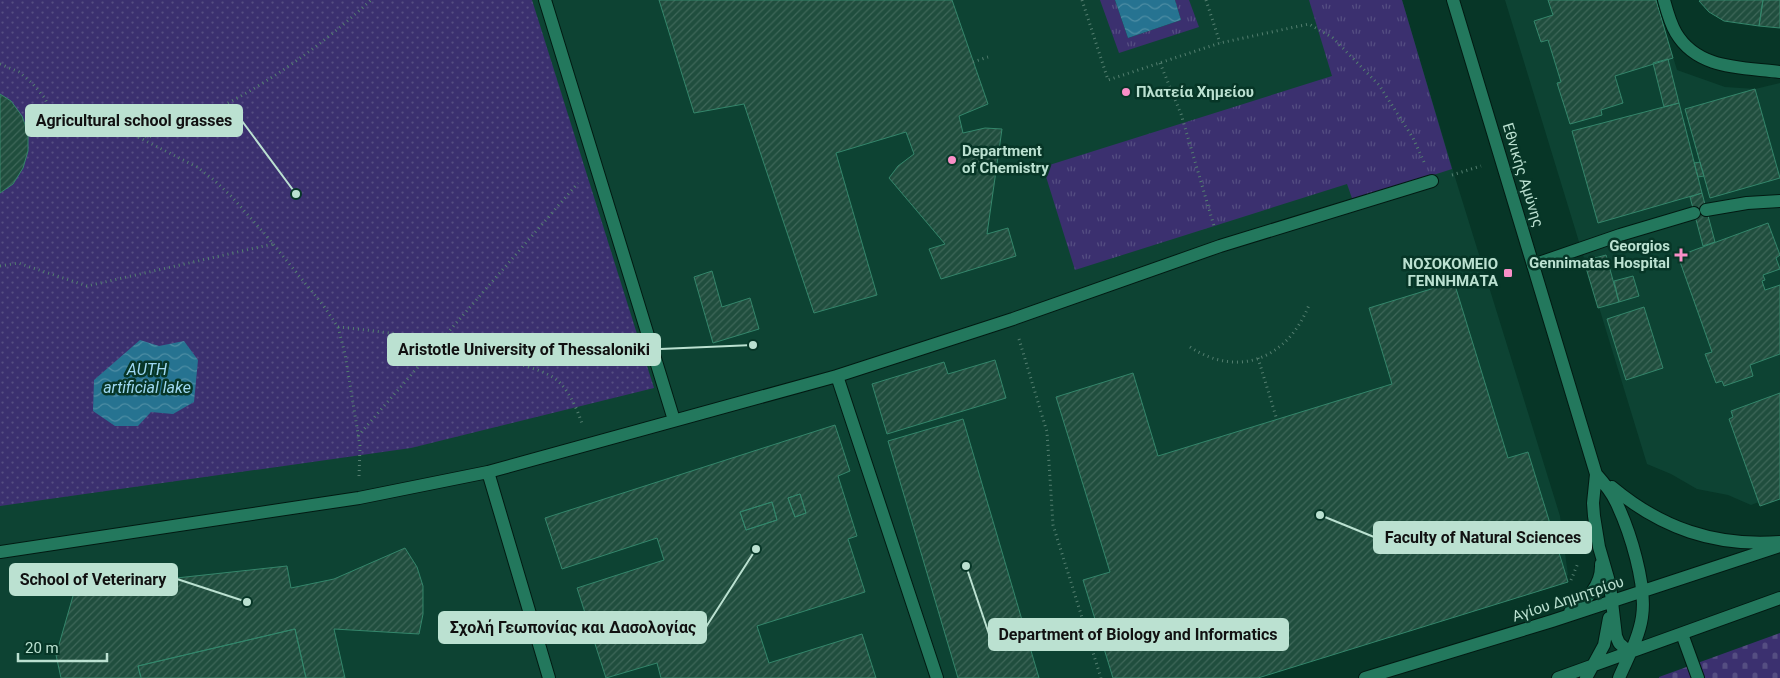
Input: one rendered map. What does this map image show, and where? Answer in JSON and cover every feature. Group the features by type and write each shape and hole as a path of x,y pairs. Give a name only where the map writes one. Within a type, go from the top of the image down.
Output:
{"main road":[{"path":"545,0 674,420"},
{"name":"Εθνικής Αμύνης","path":"1452,0 1596,474 1612,494 1621,514 1633,551 1642,592 1641,622 1630,653 1619,643 1616,636 1610,585 1600,554 1593,502 1596,474"},
{"path":"1664,0 1675,32 1682,42 1700,58 1724,65 1780,72"},
{"path":"0,552 359,498 488,472 837,376 1012,319 1220,246 1432,181"},
{"path":"1533,265 1620,235 1700,212 1747,203 1780,201"},
{"path":"837,376 937,678"},
{"path":"488,472 549,678"},
{"path":"1596,474 1634,505 1654,517 1681,528 1711,538 1736,542 1780,542"},
{"name":"Αγίου Δημητρίου","path":"1365,678 1612,602 1780,546"},
{"path":"1552,621 1583,603 1596,587 1602,571 1600,554"},
{"path":"1558,678 1780,598"},
{"name":"Εθνικής Αμύνης","path":"1586,678 1604,645 1612,602"},
{"path":"1682,634 1698,678"},
{"path":"1619,678 1630,653"}],"path":[{"path":"0,64 19,72 32,83 44,98 52,113 81,128 154,136 204,115 302,58 334,33 370,0"},
{"path":"1082,0 1108,80 1220,43 1309,24 1333,38 1379,85 1413,138 1432,181"},
{"path":"1206,0 1220,43"},
{"path":"973,62 988,57"},
{"path":"1160,63 1180,114 1210,212"},
{"path":"134,135 197,167 214,180 232,197 273,244 323,305 338,327 345,354 360,446 359,498"},
{"path":"358,436 552,215 594,163"},
{"path":"1454,174 1489,164"},
{"path":"0,266 18,263 87,286 273,244"},
{"path":"1190,347 1205,357 1219,361 1233,363 1258,358 1280,347 1290,338 1303,320 1309,305"},
{"path":"1012,319 1048,432 1053,525 1101,678"},
{"path":"338,327 392,332 441,342 504,358 552,377 561,384 570,396 582,422 588,444"},
{"path":"1258,358 1277,420"}],"shaded area":[{"path":"0,0 1402,0 1560,516 1568,575 1219,678 0,678"},
{"name":"Georgios Gennimatas Hospital","path":"1505,0 1656,0 1677,70 1725,87 1755,89 1780,83 1780,494 1751,505 1728,495 1697,489 1671,474 1647,464"}],"green space":[{"path":"0,0 532,0 654,388 411,448 0,506"},
{"path":"1100,0 1115,0 1128,38 1181,20 1175,0 1189,0 1199,27 1119,53"},
{"path":"1309,0 1402,0 1452,169 1353,201 1347,184 1075,270 1043,167 1332,76"},
{"path":"1780,633 1780,678 1659,678 1659,677"}],"water":[{"path":"1115,0 1175,0 1181,20 1128,38"},
{"name":"AUTH artificial lake","path":"140,340 159,346 184,341 198,360 194,402 173,414 151,412 138,426 115,426 93,411 94,380"}],"building":[{"name":"Department of Chemistry","path":"659,0 952,0 988,104 959,116 963,133 985,128 1002,129 987,234 1008,228 1016,256 941,279 929,249 945,244 889,178 898,166 914,154 906,132 836,153 877,295 814,313 744,104 694,113"},
{"path":"1548,0 1656,0 1673,58 1615,76 1623,103 1601,110 1602,115 1570,124 1557,83 1561,82 1548,40 1541,42 1534,21 1553,15"},
{"path":"1763,0 1759,26 1724,21 1709,12 1699,1"},
{"path":"1763,0 1780,0 1780,28 1759,26"},
{"path":"1668,59 1679,103 1664,107 1653,63"},
{"path":"1755,89 1780,178 1710,198 1685,109"},
{"path":"0,94 11,101 22,116 28,133 28,151 23,168 13,184 0,193"},
{"path":"1679,103 1702,193 1598,223 1572,131"},
{"path":"1700,162 1704,176 1698,177 1694,163"},
{"path":"1702,193 1715,242 1703,246 1690,197"},
{"path":"1768,223 1780,255 1776,258 1780,269 1763,275 1765,280 1762,281 1765,290 1780,285 1780,354 1750,365 1753,376 1724,386 1722,381 1716,383 1705,354 1712,352 1678,256"},
{"path":"1606,255 1619,302 1598,308 1584,261"},
{"path":"712,271 722,307 750,298 759,329 713,343 694,277"},
{"path":"1633,276 1639,296 1619,302 1614,281"},
{"path":"1454,282 1508,458 1528,452 1568,582 1258,678 1113,678 1083,580 1110,572 1056,397 1133,373 1158,456 1392,384 1369,308"},
{"path":"1644,307 1663,368 1626,380 1607,319"},
{"path":"995,360 1006,398 887,434 872,384 944,362 948,374"},
{"path":"1780,393 1780,499 1760,506 1729,419 1733,417 1731,411"},
{"path":"963,419 1039,678 958,678 888,441"},
{"path":"835,425 850,471 838,476 857,536 848,539 865,592 757,626 769,663 862,634 876,678 661,678 657,663 606,678 577,588 664,560 657,538 562,569 545,518","holes":["800,494 806,513 795,517 788,498","772,502 777,520 746,530 740,512"]},
{"path":"800,494 806,513 795,517 788,498"},
{"path":"772,502 777,520 746,530 740,512"},
{"path":"405,548 417,567 423,586 423,614 419,634 334,629 345,678 306,678 295,629 138,666 141,678 61,678 56,655 75,589 287,566 291,588 334,579"},
{"path":"295,629 306,678 141,678 138,666"}],"place":[{"name":"Πλατεία Χημείου","path":"1126,92"},
{"name":"Department of Chemistry","path":"952,160"},
{"name":"Agricultural school grasses","path":"296,194"},
{"name":"Georgios Gennimatas Hospital","path":"1681,255"},
{"name":"ΝΟΣΟΚΟΜΕΙΟ ΓΕΝΝΗΜΑΤΑ","path":"1508,273"},
{"name":"Aristotle University of Thessaloniki","path":"753,345"},
{"name":"Faculty of Natural Sciences","path":"1320,515"},
{"name":"Σχολή Γεωπονίας και Δασολογίας","path":"756,549"},
{"name":"Department of Biology and Informatics","path":"966,566"},
{"name":"School of Veterinary","path":"247,602"}]}
